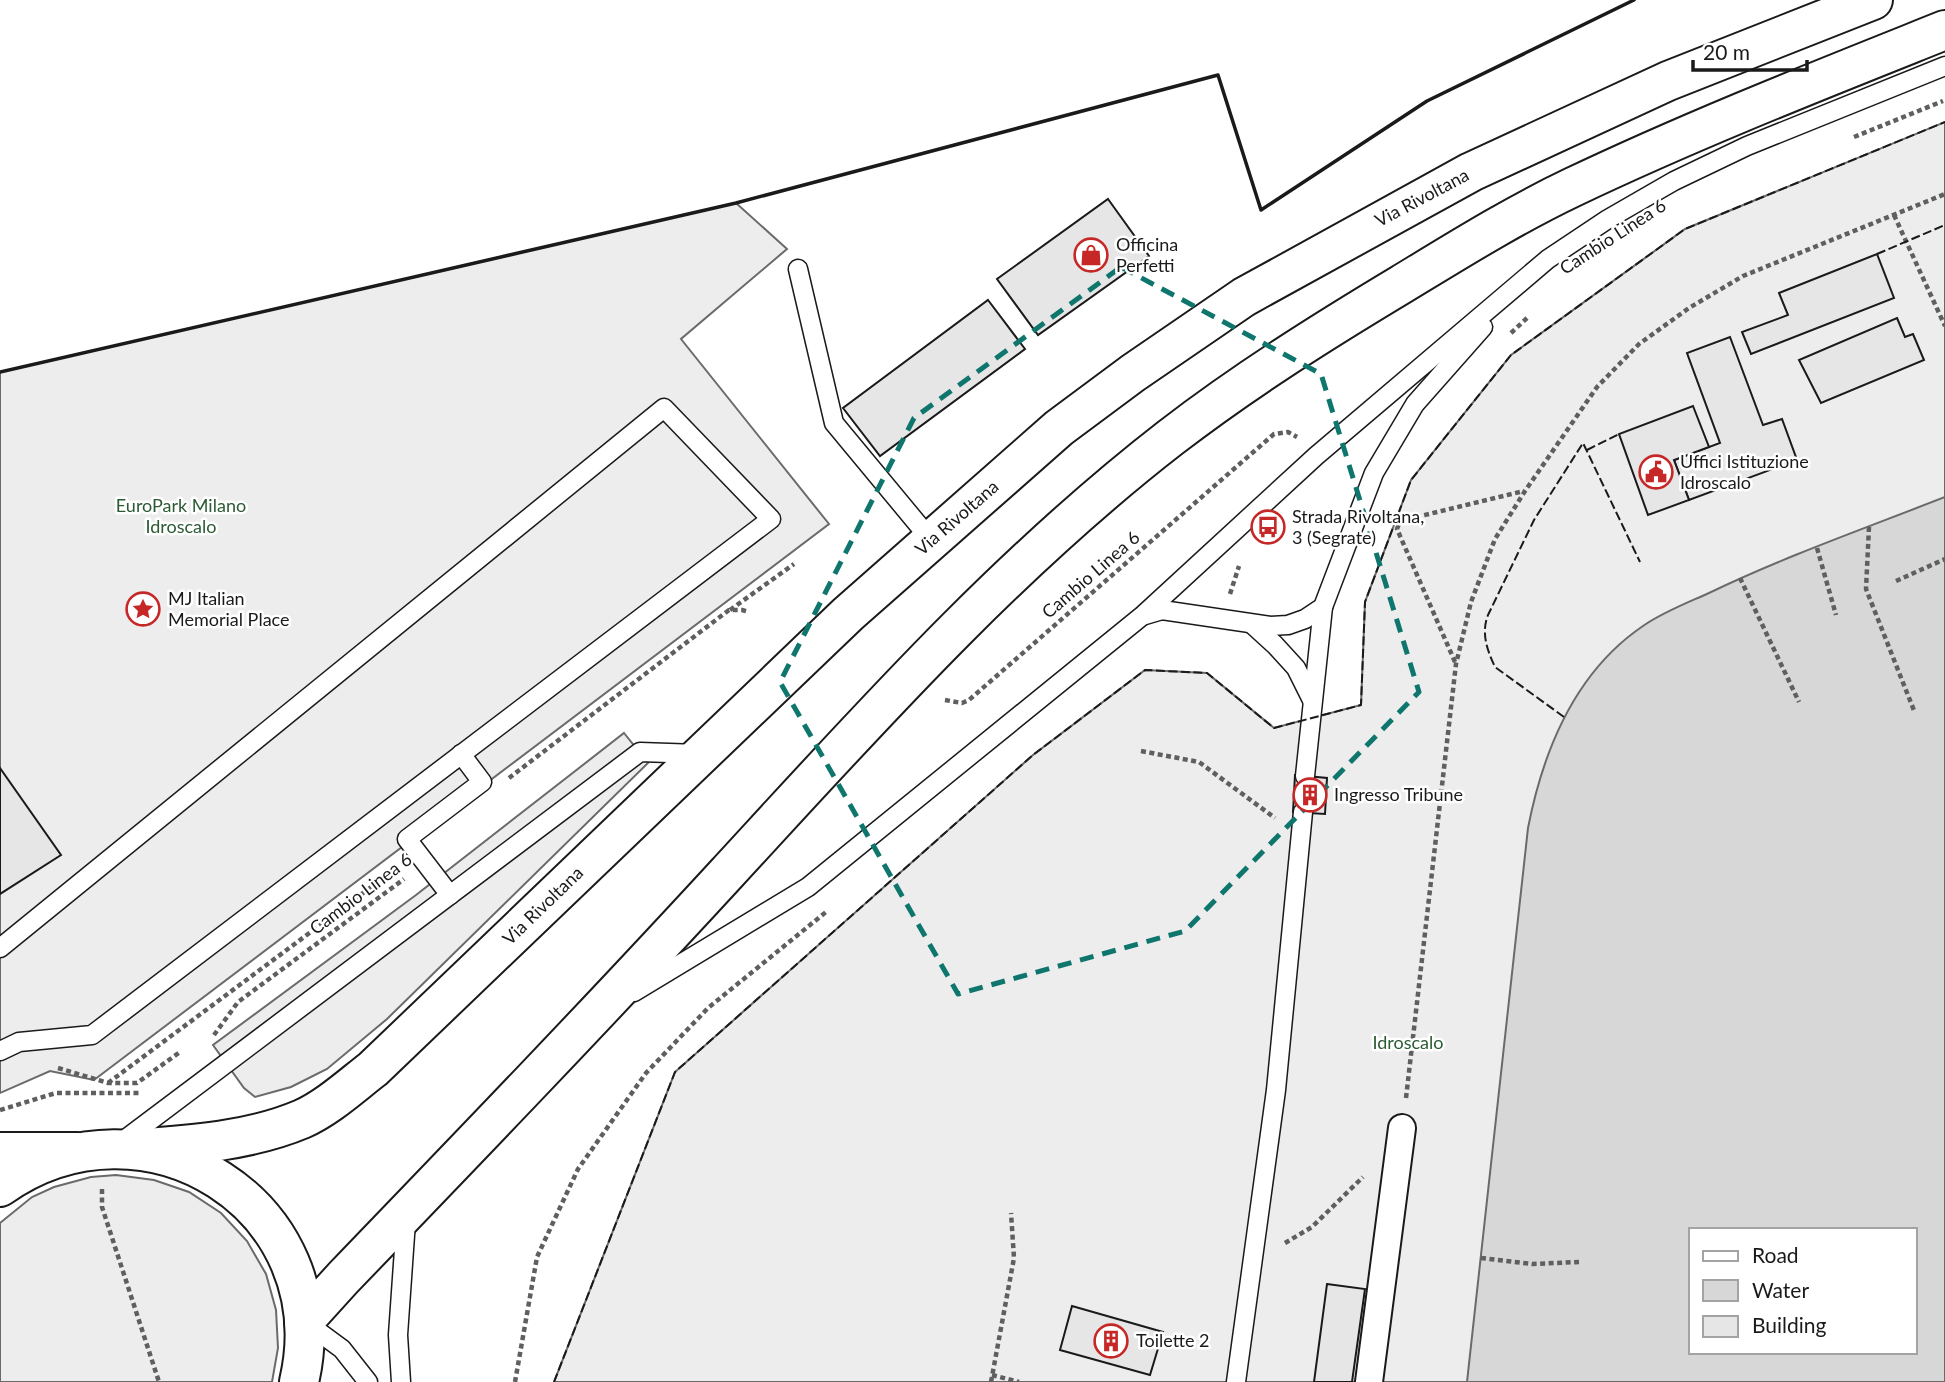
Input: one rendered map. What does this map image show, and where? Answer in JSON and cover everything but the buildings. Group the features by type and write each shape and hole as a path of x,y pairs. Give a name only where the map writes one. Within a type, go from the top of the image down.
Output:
{"main road":[{"path":"1244,297 1342,221 1459,150 1526,116 1807,0"},
{"name":"Via Rivoltana","path":"0,1152 109,1150 206,1144 268,1130 303,1118 373,1069 848,614 1059,428 1133,373 1244,297 1471,172 1668,81 1873,0"},
{"path":"304,1321 595,1016 859,729 1000,584 1133,467 1301,344 1468,244 1550,199 1702,129 1945,30"},
{"name":"Via Rivoltana","path":"0,1187 47,1161 109,1150 166,1155 218,1179 242,1196 265,1221 286,1254 295,1276 304,1321 305,1347 299,1382"}],"street":[{"path":"1369,1382 1402,1128"}],"lane":[{"path":"595,1016 808,887 1142,616 1326,448 1548,259 1589,231 1674,181 1747,146 1945,66"},
{"path":"797,269 835,423 931,540"},
{"path":"1306,776 1323,607 1374,473 1415,404 1518,286"},
{"path":"0,948 664,408 771,519 92,1035 19,1042 0,1051"},
{"path":"1142,616 1162,610 1252,624 1289,625 1305,619 1323,607"},
{"path":"1252,624 1296,668 1312,700"},
{"path":"109,1150 640,752 702,754"},
{"path":"450,895 407,839 482,782 461,754"},
{"path":"1236,1382 1276,1090 1303,812"},
{"path":"401,1382 398,1335 407,1211"},
{"path":"304,1321 342,1349 368,1382"}],"path":[{"path":"1843,141 1945,100"},
{"path":"1253,1268 1270,1252 1312,1227 1387,1152 1402,1128 1456,664 1471,602 1495,539 1525,491 1597,387 1639,344 1689,308 1743,276 1945,194"},
{"path":"1894,215 1945,326"},
{"path":"1506,338 1530,315"},
{"name":"Cambio Linea 6","path":"944,700 962,703 969,700 1250,455"},
{"path":"1456,664 1397,529 1400,521 1525,491"},
{"path":"1869,527 1866,589 1915,713"},
{"path":"1817,548 1836,615"},
{"path":"1896,581 1945,559"},
{"path":"500,784 793,564"},
{"path":"1222,618 1240,564"},
{"path":"1740,578 1799,702"},
{"path":"729,610 748,612"},
{"path":"1142,751 1199,762 1301,837"},
{"path":"108,1083 422,858"},
{"name":"Cambio Linea 6","path":"210,1041 238,1002 422,858"},
{"path":"515,1382 537,1257 578,1169 646,1073 708,1008 837,904"},
{"path":"58,1069 108,1083 137,1083 180,1052"},
{"path":"0,1110 56,1093 148,1093"},
{"path":"102,1185 102,1207 159,1382"},
{"path":"991,1382 1014,1258 1011,1213"},
{"path":"1481,1258 1532,1264 1578,1262"},
{"path":"992,1375 1019,1382"}],"highlighted area":[{"path":"1121,267 1321,374 1419,692 1185,931 958,994 780,682 914,418"}],"shaded area":[{"name":"Idroscalo","path":"1945,122 1945,1382 554,1382 675,1072 1033,755 1145,670 1207,673 1274,728 1361,705 1365,602 1411,480 1511,355 1685,229"},
{"path":"736,203 787,249 681,339 829,524 94,1080 50,1071 0,1093 0,372"},
{"path":"624,733 648,763 387,1019 327,1069 291,1087 255,1097 244,1088 213,1045 416,895"},
{"path":"116,1175 154,1180 189,1192 221,1213 247,1241 266,1274 276,1310 278,1348 272,1382 0,1382 0,1223 32,1197 54,1187 91,1177"}],"water":[{"path":"1945,497 1945,1382 1467,1382 1528,828 1534,799 1553,742 1566,715 1598,666 1643,626 1675,608 1826,543"}],"fence":[{"path":"554,1382 675,1072 1033,755 1145,670 1207,673 1274,728 1361,705 1365,602 1411,480 1511,355 1685,229 1945,122"},
{"path":"1877,254 1945,225"},
{"path":"1587,450 1619,434"},
{"path":"1564,717 1495,667 1487,648 1485,628 1488,615 1534,520 1583,443 1640,562"}],"wall":[{"path":"0,372 736,203 1218,75 1261,210 1427,101 1634,0"}],"place":[{"name":"Officina Perfetti","path":"1091,255"},
{"name":"Uffici Istituzione Idroscalo","path":"1656,472"},
{"name":"Strada Rivoltana, 3 (Segrate)","path":"1268,527"},
{"name":"MJ Italian Memorial Place","path":"143,609"},
{"name":"Ingresso Tribune","path":"1310,795"},
{"name":"Toilette 2","path":"1111,1341"}],"park label":[{"name":"EuroPark Milano Idroscalo","path":"181,516"}]}
